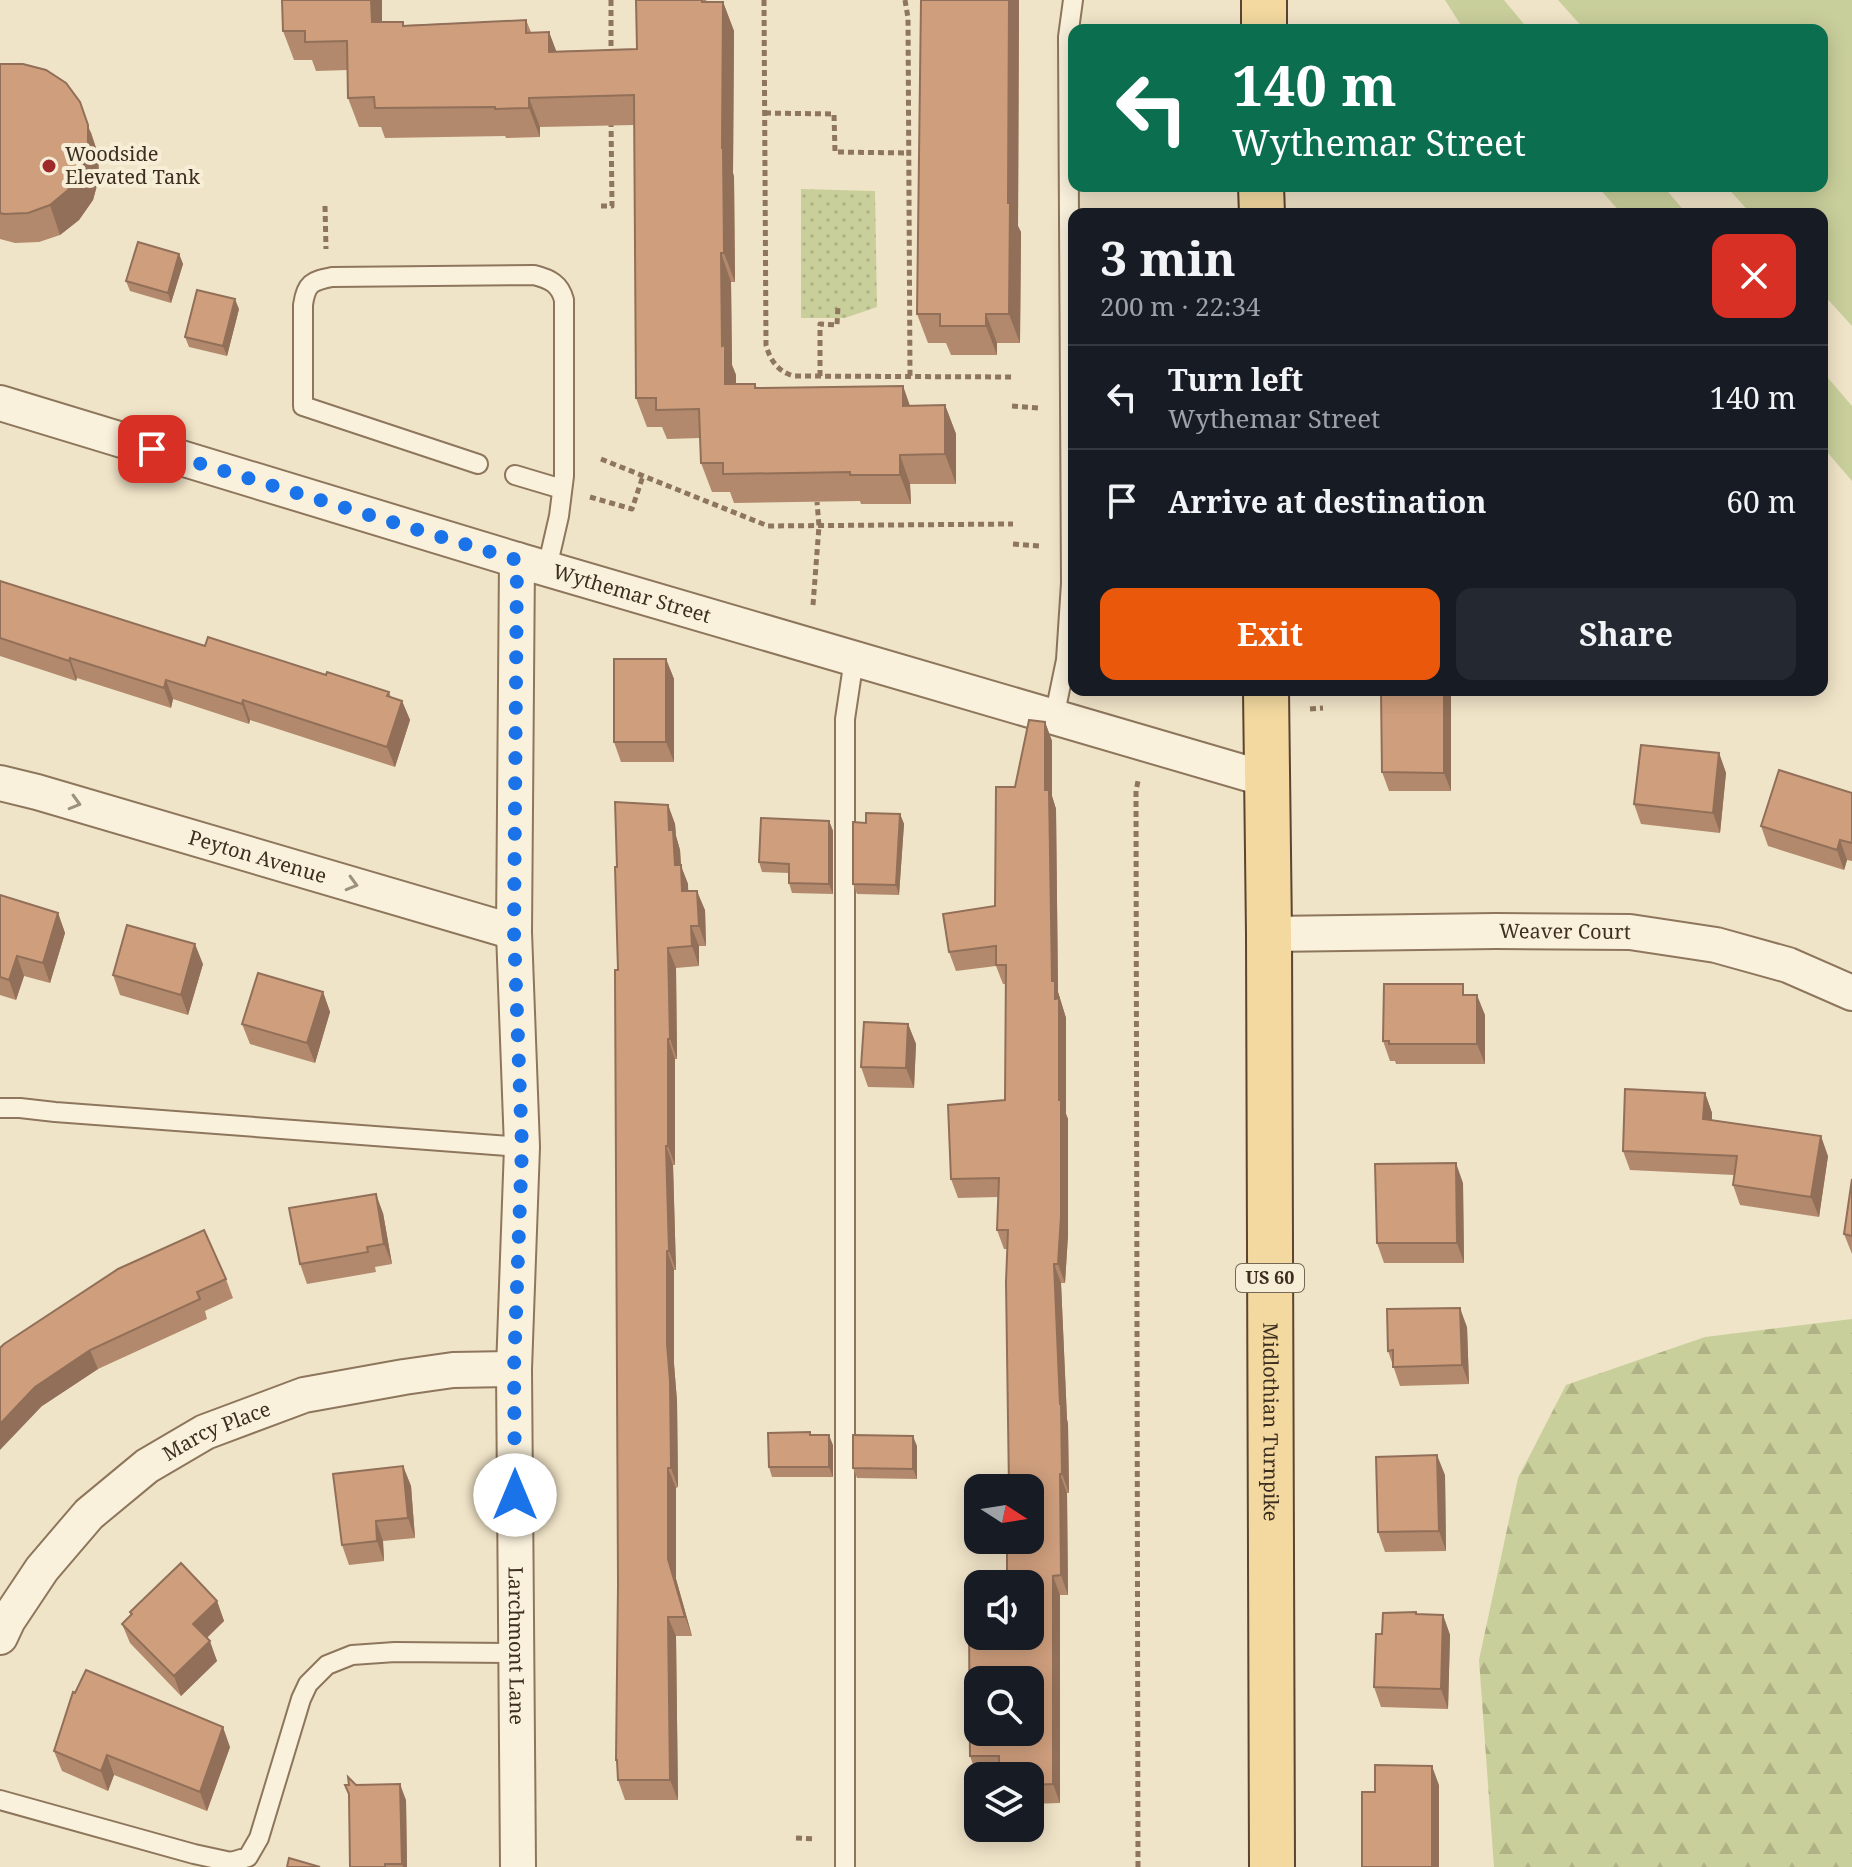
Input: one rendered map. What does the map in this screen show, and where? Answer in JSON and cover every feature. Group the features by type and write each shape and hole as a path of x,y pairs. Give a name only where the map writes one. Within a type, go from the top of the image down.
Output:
{"main road":[{"name":"Midlothian Turnpike","path":"1266,696 1272,1867"}],"street":[{"name":"Wythemar Street","path":"0,403 532,564 1266,779"},
{"name":"Larchmont Lane","path":"518,1867 514,1369 522,1147 514,932 532,564"},
{"name":"Peyton Avenue","path":"0,783 514,932"},
{"name":"Weaver Court","path":"1269,934 1630,932 1716,945 1788,965 1852,993"},
{"name":"Marcy Place","path":"0,1637 42,1569 89,1514 147,1466 205,1432 304,1395 453,1370 514,1369"}],"lane":[{"path":"1070,24 1073,0"},
{"path":"478,464 303,406 304,296 310,285 326,278 534,275 546,278 562,291 565,462 559,516 532,564"},
{"path":"515,475 562,489"},
{"path":"1054,718 1066,660 1068,629"},
{"path":"845,1867 845,719 854,659"},
{"path":"0,1108 522,1147"},
{"path":"0,1800 231,1862 248,1857 259,1838 301,1699 308,1684 327,1665 352,1655 395,1652 516,1653"}],"path":[{"path":"611,0 611,63"},
{"path":"764,0 766,345 772,362 785,374 794,376 1013,377"},
{"path":"905,0 908,18 910,376"},
{"path":"601,206 612,206 611,111"},
{"path":"765,113 834,114 835,152 909,153"},
{"path":"325,206 326,278"},
{"path":"820,376 820,324 837,325 838,306"},
{"path":"1012,406 1042,408"},
{"path":"601,459 768,526 1013,524"},
{"path":"592,498 632,509 643,476"},
{"path":"812,609 819,526 817,502"},
{"path":"1013,544 1044,546"},
{"path":"1310,709 1323,708"},
{"path":"1136,791 1138,1867"}],"green space":[{"path":"1445,0 1504,0 1524,24 1460,24"},
{"path":"1558,0 1852,0 1852,326 1828,300 1828,208 1746,208 1731,192 1828,192 1828,24 1580,24"},
{"path":"801,189 875,191 877,307 845,318 801,318"},
{"path":"1602,192 1668,192 1682,208 1617,208"},
{"path":"1828,378 1852,406 1852,481 1828,453"},
{"path":"1852,1319 1852,1867 1494,1867 1479,1660 1518,1478 1566,1385 1705,1337"}],"building":[{"path":"282,0 371,0 372,22 403,22 403,26 526,20 526,33 549,32 549,52 637,49 636,0 723,2 724,253 721,253 725,384 755,384 755,388 903,386 903,406 945,405 945,454 900,455 900,475 850,475 850,472 723,474 723,463 701,463 699,409 656,410 656,398 636,398 634,95 529,98 529,108 375,108 374,97 348,98 347,41 305,42 305,31 283,31"},
{"path":"921,0 1009,0 1009,314 986,314 986,326 940,326 940,314 917,314"},
{"name":"Woodside Elevated Tank","path":"0,64 23,64 46,70 66,83 80,102 88,125 88,149 82,171 68,190 50,205 28,213 0,213"},
{"path":"138,242 179,254 168,293 126,281"},
{"path":"197,290 235,299 223,346 185,337"},
{"path":"0,581 205,646 208,637 389,692 387,696 402,701 387,747 243,700 242,704 166,680 164,688 0,638"},
{"path":"614,659 666,659 666,742 614,742"},
{"path":"1381,696 1444,696 1444,773 1382,772"},
{"path":"1029,720 1045,722 1052,981 1055,981 1055,999 1059,998 1061,1100 1061,1216 1058,1264 1054,1264 1061,1404 1061,1575 1053,1576 1053,1784 1044,1784 1044,1762 999,1762 999,1756 970,1756 970,1746 1044,1746 1044,1666 969,1666 969,1650 1044,1650 1044,1570 1007,1570 1007,1554 1044,1554 1044,1474 1009,1474 1008,1230 997,1230 999,1178 951,1179 948,1105 1005,1100 1006,965 996,965 996,946 949,952 943,914 995,906 996,787 1015,787"},
{"path":"1641,745 1719,753 1713,813 1634,804"},
{"path":"1779,770 1852,793 1852,843 1840,840 1837,850 1761,826"},
{"path":"615,802 668,805 675,865 681,865 682,891 697,891 699,926 691,926 692,946 668,948 667,1344 671,1468 668,1468 668,1559 685,1617 668,1617 670,1780 618,1780 616,1760 615,970 618,970"},
{"path":"866,813 900,814 896,885 853,884 853,822 866,823"},
{"path":"761,818 829,821 829,884 789,883 789,864 759,862"},
{"path":"0,895 58,913 43,963 17,956 9,980 0,977"},
{"path":"127,925 195,944 181,995 113,975"},
{"path":"258,973 323,992 307,1043 242,1024"},
{"path":"1384,984 1463,984 1463,995 1477,995 1477,1044 1389,1044 1389,1041 1383,1041"},
{"path":"864,1022 908,1024 906,1068 861,1067"},
{"path":"1625,1089 1705,1093 1703,1119 1821,1136 1811,1197 1733,1185 1737,1156 1623,1151"},
{"path":"1456,1163 1457,1243 1377,1243 1375,1164"},
{"path":"1852,1179 1852,1236 1844,1234"},
{"path":"376,1194 384,1244 367,1247 368,1252 300,1264 289,1208"},
{"path":"204,1230 226,1279 197,1292 200,1299 90,1350 35,1387 0,1424 0,1348 4,1344 118,1269"},
{"path":"1460,1308 1462,1365 1393,1367 1393,1350 1388,1351 1387,1309"},
{"path":"810,1432 810,1435 829,1435 829,1467 769,1467 768,1433"},
{"path":"853,1435 913,1436 913,1469 853,1468"},
{"path":"1437,1455 1439,1531 1378,1532 1376,1457"},
{"path":"403,1466 408,1518 376,1521 377,1541 342,1545 333,1474"},
{"path":"181,1563 217,1601 193,1624 210,1641 174,1676 122,1624 132,1614 130,1612"},
{"path":"1383,1613 1443,1615 1441,1689 1374,1687 1376,1634 1382,1634"},
{"path":"86,1670 223,1727 200,1792 107,1755 101,1771 54,1751 73,1692"},
{"path":"1375,1765 1432,1766 1432,1867 1362,1867 1362,1792 1375,1792"},
{"path":"348,1777 356,1785 400,1784 402,1864 350,1867 349,1794 345,1785 349,1785"},
{"path":"289,1858 320,1867 287,1867"}],"place":[{"name":"Woodside Elevated Tank","path":"49,166"}],"route":[{"path":"152,449 517,560 514,932 522,1147 514,1369 515,1495"}]}
